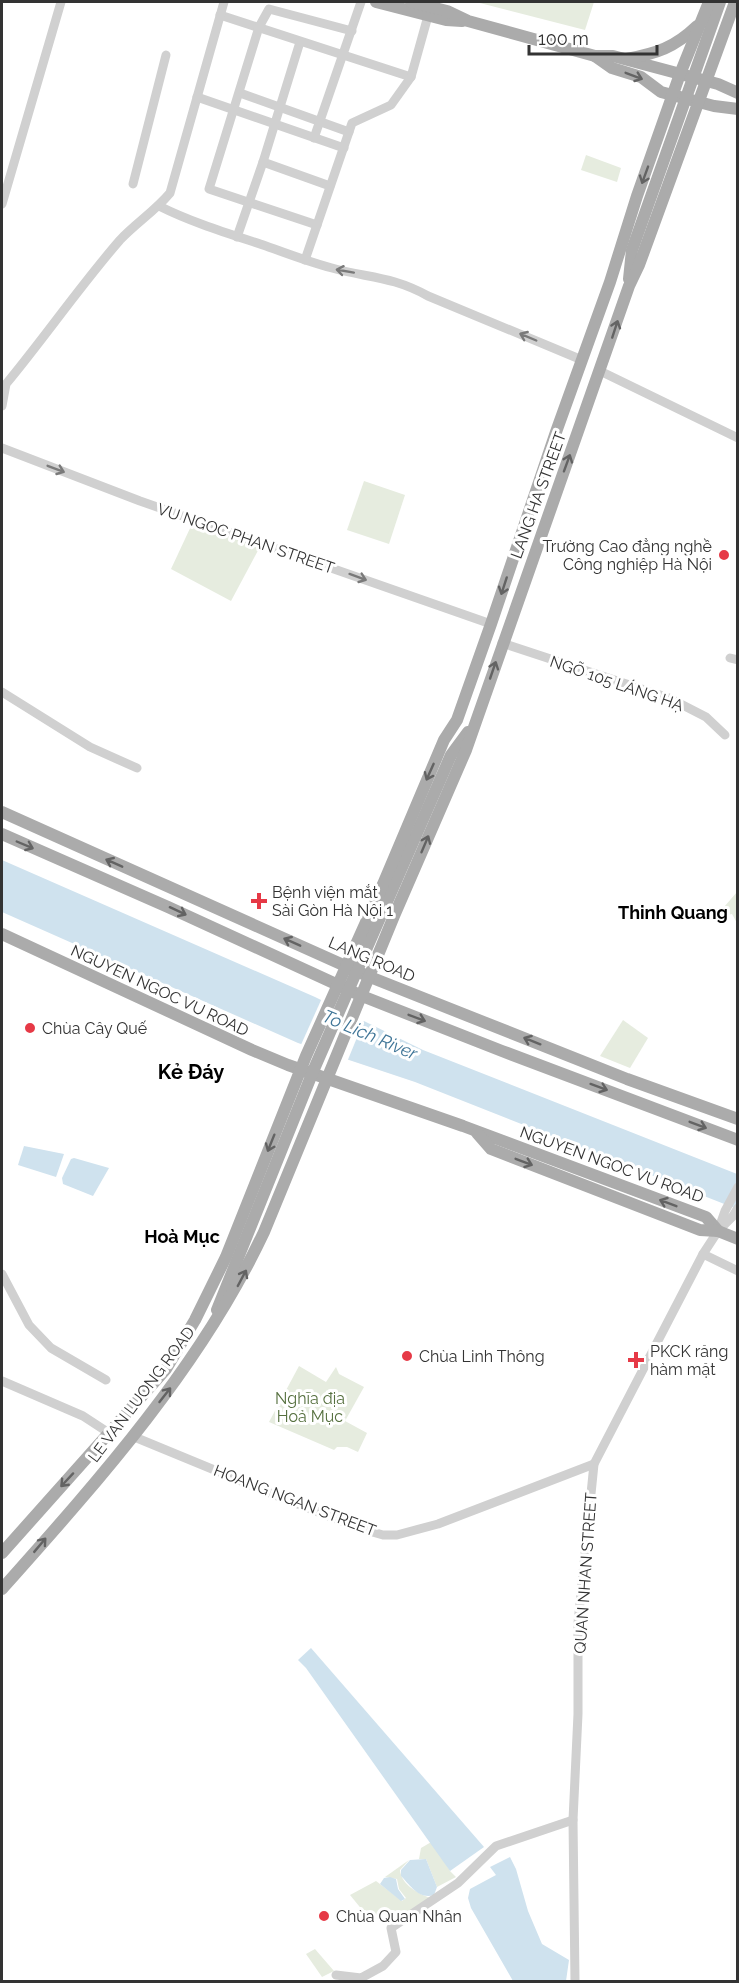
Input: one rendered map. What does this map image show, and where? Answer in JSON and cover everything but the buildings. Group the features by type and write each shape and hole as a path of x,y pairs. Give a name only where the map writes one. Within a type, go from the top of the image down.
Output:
{"main road":[{"path":"376,2 446,20 468,21"},
{"path":"411,2 447,11 468,21 596,56 613,56 706,81 738,93"},
{"name":"LANG HA STREET","path":"338,985 444,740 457,720 680,74 709,2"},
{"path":"610,282 621,271 632,250 720,2"},
{"name":"LANG HA STREET","path":"362,996 466,750 629,286 639,265 735,2"},
{"path":"625,60 654,54 669,48 702,21"},
{"path":"695,38 718,45"},
{"path":"596,56 612,68 641,77 661,92 738,109"},
{"path":"665,120 690,128"},
{"path":"629,286 628,273 632,250"},
{"path":"529,511 547,518"},
{"path":"212,1328 222,1296 314,1069 451,755 457,720"},
{"path":"451,755 474,725"},
{"name":"LANG ROAD","path":"2,812 370,977 665,1093 738,1119"},
{"path":"2,834 362,996 738,1140"},
{"path":"373,906 394,916"},
{"name":"NGUYEN NGOC VU ROAD","path":"2,934 252,1050 476,1132 490,1149 700,1230 718,1231 738,1239"},
{"name":"LE VAN LUONG ROAD","path":"2,1552 166,1370 195,1320 225,1257 306,1056 338,985"},
{"name":"LE VAN LUONG ROAD","path":"2,1589 132,1436 183,1372 241,1281 262,1237 362,996"},
{"path":"658,1110 665,1093"},
{"path":"279,1123 304,1133"},
{"path":"195,1320 222,1296"}],"street":[{"path":"2,204 61,2"},
{"path":"2,406 4,384 122,238 159,206 170,193 224,2"},
{"path":"314,138 361,2"},
{"path":"317,225 208,189 259,27 269,9 352,31"},
{"path":"220,15 411,78"},
{"path":"305,260 352,123 391,105 411,78 428,16"},
{"path":"237,237 300,42"},
{"path":"132,184 166,55"},
{"path":"240,93 349,132"},
{"path":"197,97 344,148"},
{"path":"263,162 330,186"},
{"path":"159,206 237,237 305,260 410,286 428,296 582,360"},
{"path":"600,371 738,438"},
{"name":"VU NGOC PHAN STREET","path":"2,448 133,499 491,624"},
{"name":"NGÕ 105 LÁNG HẠ","path":"502,643 669,698 706,717 725,735"},
{"path":"2,692 90,747 137,768"},
{"name":"QUAN NHAN STREET","path":"575,1982 573,1820 578,1714 578,1623 594,1464 703,1254 732,1212 738,1187"},
{"path":"703,1254 738,1271"},
{"path":"2,1274 29,1325 51,1348 106,1380"},
{"path":"2,1381 82,1416 109,1432"},
{"name":"HOANG NGAN STREET","path":"132,1436 341,1522 390,1535 412,1532 438,1524 594,1464"},
{"path":"336,1974 361,1978 383,1966 396,1952 391,1928 458,1883 496,1846 573,1820"}],"green space":[{"path":"476,2 594,2 585,30"},
{"path":"586,155 621,168 617,182 581,170"},
{"path":"364,481 405,495 389,544 347,530"},
{"path":"192,524 261,545 231,601 171,569"},
{"path":"737,892 737,923 732,914 722,916 724,907"},
{"path":"623,1020 648,1038 630,1068 600,1056"},
{"name":"Nghĩa địa Hoả Mục","path":"299,1366 326,1382 336,1367 339,1374 364,1387 345,1421 367,1433 358,1452 347,1447 337,1447 334,1450 269,1422"},
{"path":"433,1841 450,1871 456,1877 437,1887 426,1859 419,1859 421,1848"},
{"path":"409,1860 400,1870 403,1880 416,1891 431,1898 399,1922 391,1911 368,1917 350,1895 376,1881 402,1901 406,1898 399,1889 397,1879 385,1877"},
{"path":"315,1949 334,1971 322,1977 306,1954"}],"water":[{"name":"To Lich River","path":"2,860 315,997 423,1050 737,1174 737,1209 415,1082 298,1043 2,912"},
{"path":"24,1146 64,1154 56,1177 18,1165"},
{"path":"71,1159 109,1168 93,1196 63,1184 62,1178"},
{"path":"311,1648 484,1847 450,1871 306,1668 298,1660"},
{"path":"510,1857 542,1944 569,1960 566,1981 513,1981 471,1908 468,1898 470,1889 496,1875 490,1867"},
{"path":"426,1859 437,1887 434,1895 429,1896 419,1894 401,1876 401,1870 410,1860"},
{"path":"384,1878 396,1879 398,1889 405,1899 401,1901 380,1884"}],"pier":[{"path":"322,998 365,1018 347,1062 300,1047"}],"place":[{"name":"Trường Cao đẳng nghề Công nghiệp Hà Nội","path":"724,555"},
{"name":"Bệnh viện mắt Sài Gòn Hà Nội 1","path":"259,901"},
{"name":"Chùa Cây Quế","path":"30,1028"},
{"name":"Chùa Linh Thông","path":"407,1356"},
{"name":"PKCK răng hàm mặt","path":"636,1360"},
{"name":"Chùa Quan Nhân","path":"324,1916"}],"district":[{"name":"Thinh Quang","path":"673,913"},
{"name":"Kẻ Đáy","path":"191,1072"},
{"name":"Hoà Mục","path":"182,1237"}]}
